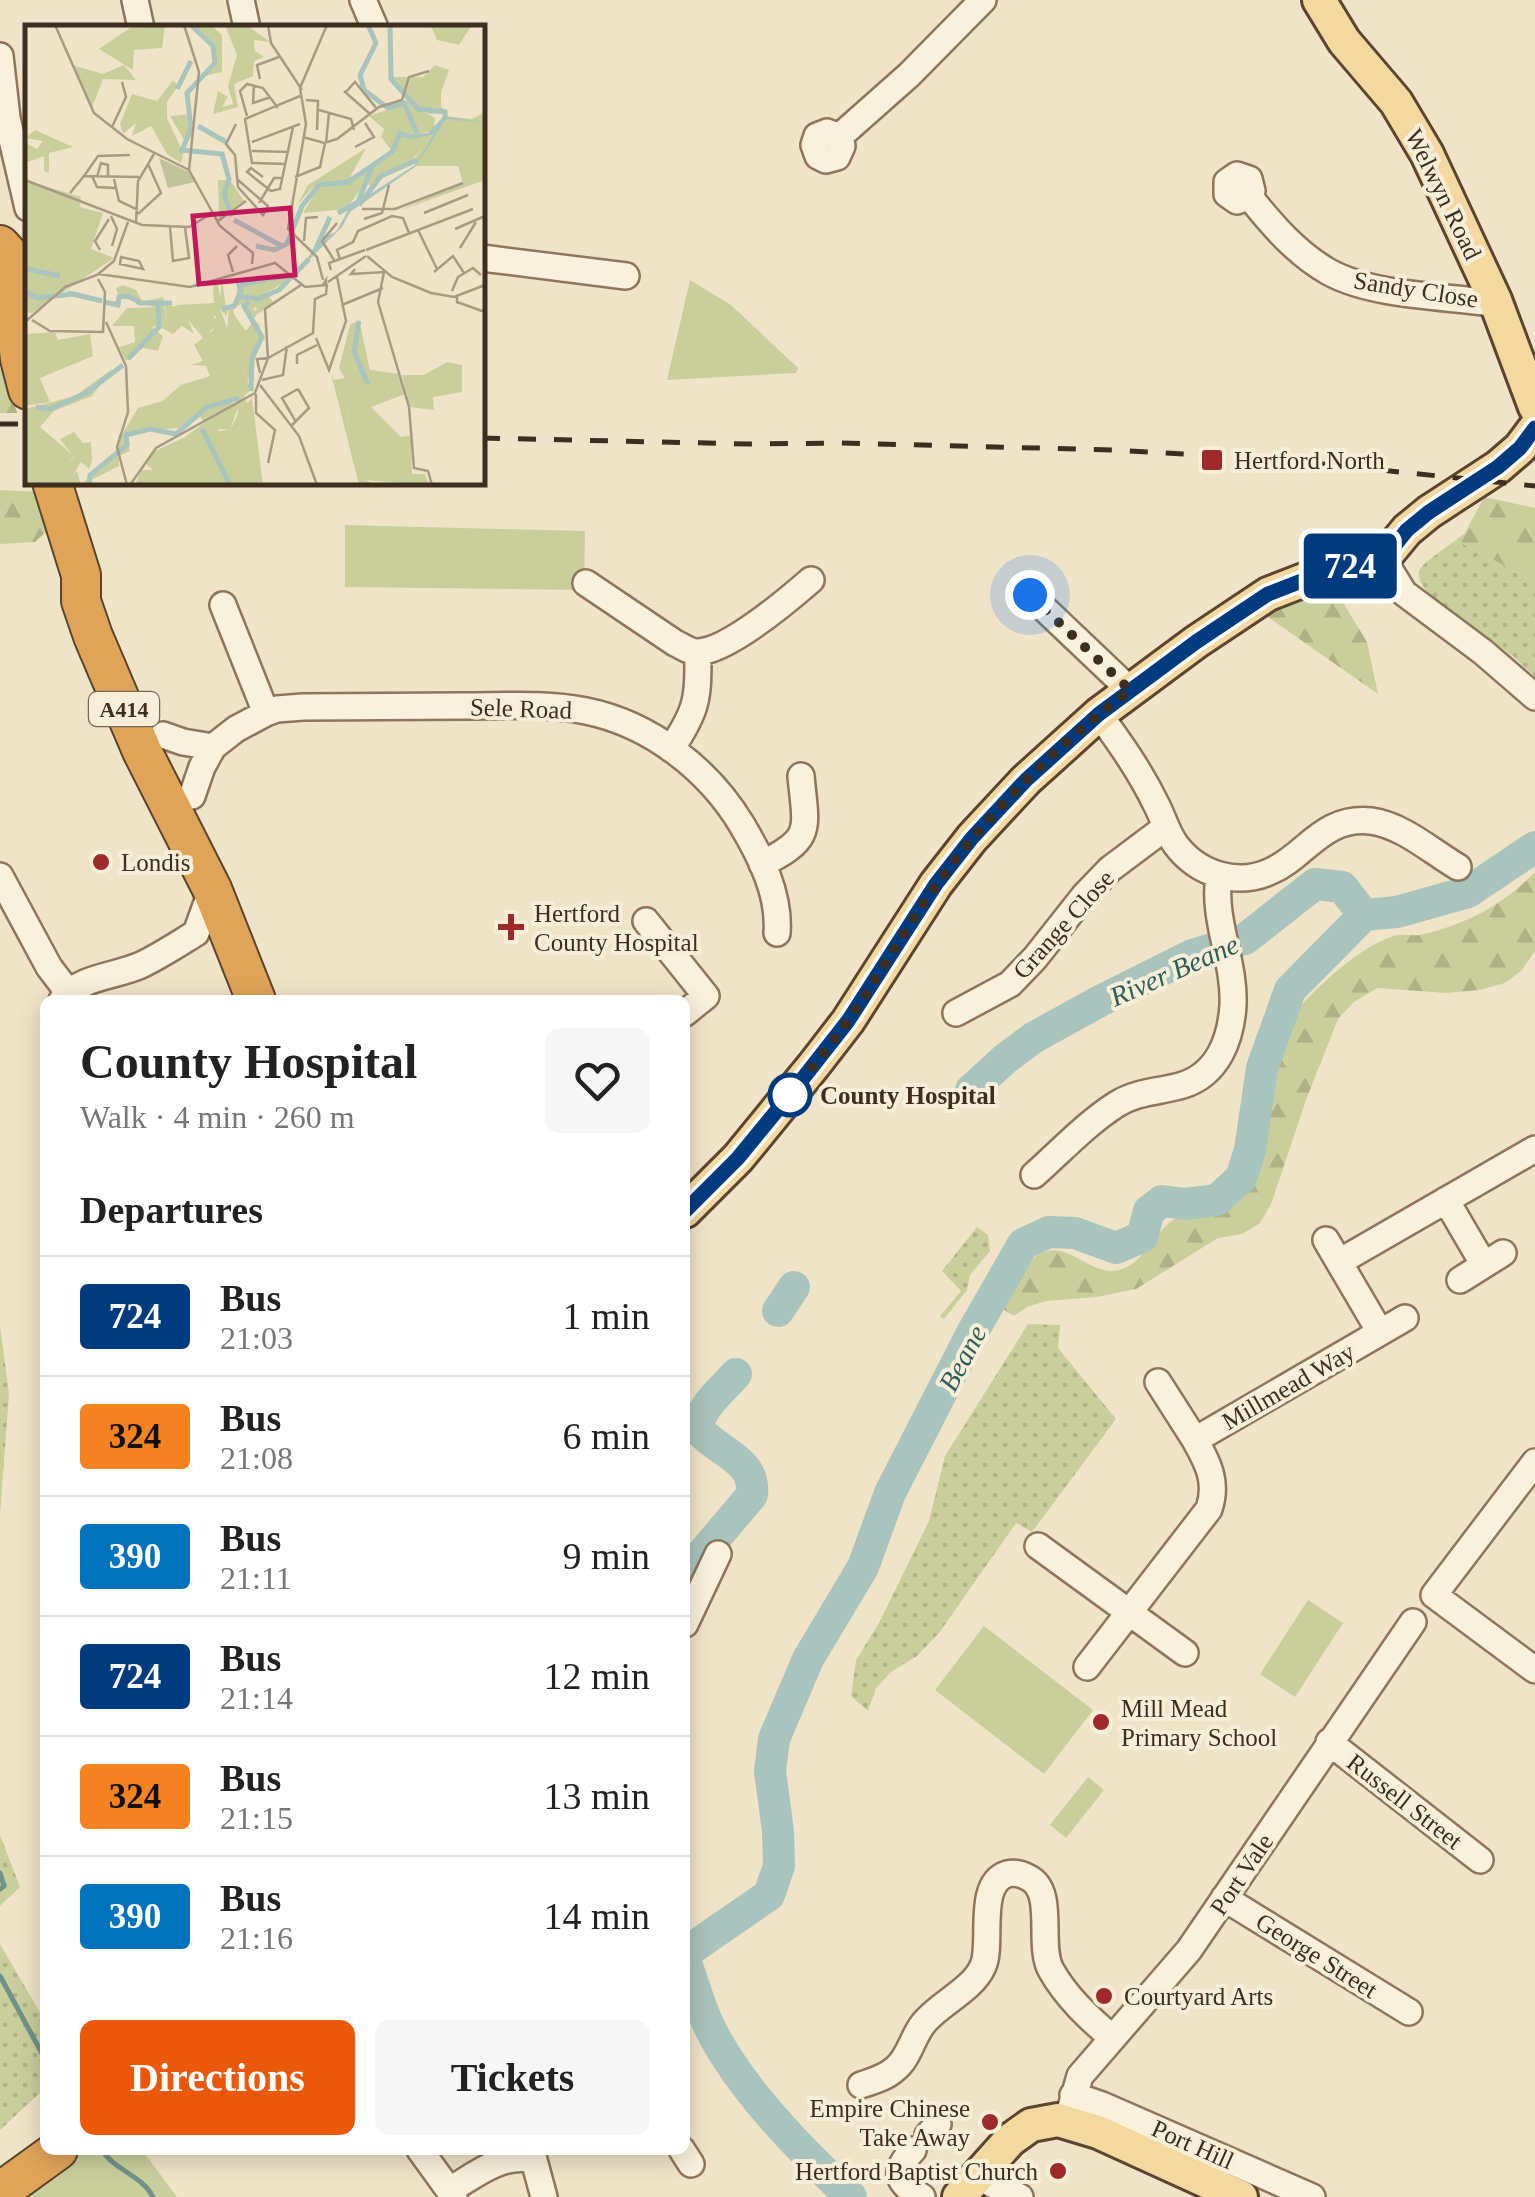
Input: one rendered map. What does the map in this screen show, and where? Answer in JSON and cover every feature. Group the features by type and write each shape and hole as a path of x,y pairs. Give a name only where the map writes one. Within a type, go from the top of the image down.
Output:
{"highway":[{"path":"11,277 16,365"},
{"name":"A414","path":"53,485 80,575 81,601 93,636 142,751 212,890 214,935 253,995"},
{"name":"A414","path":"80,575 98,594 244,904 279,995"},
{"path":"3,2179 40,2134"},
{"path":"3,2179 49,2155"}],"main road":[{"name":"Welwyn Road","path":"1319,0 1344,40 1396,102 1412,128 1495,300 1535,407"},
{"path":"690,1206 738,1158 848,1021 936,884 1026,780 1130,690 1268,594 1317,575 1383,560 1407,530 1498,467 1535,428"},
{"path":"969,2186 1010,2140 1070,2108"},
{"name":"Port Hill","path":"1070,2108 1098,2132 1241,2197"}],"street":[{"path":"134,0 139,25"},
{"path":"240,0 246,25"},
{"path":"363,0 374,25"},
{"path":"839,137 948,38 983,0"},
{"path":"0,56 7,118 25,195"},
{"name":"Sandy Close","path":"1249,196 1272,226 1331,273 1385,289 1484,302 1495,300"},
{"path":"485,258 626,276"},
{"path":"1383,560 1404,593 1484,652 1535,698"},
{"path":"586,583 675,642 698,652 737,636 811,580"},
{"path":"1030,595 1130,690"},
{"path":"223,605 266,713"},
{"path":"671,749 697,698 698,652"},
{"name":"Sele Road","path":"213,747 266,713 303,706 569,708 601,715 671,749 722,795 762,864 775,904 778,933"},
{"path":"1099,714 1133,762 1176,845 1202,869 1238,879 1274,871 1329,829 1357,821 1372,821 1403,832 1458,867"},
{"path":"164,736 213,747 192,796"},
{"path":"762,864 790,850 802,832 805,817 801,776"},
{"name":"Grange Close","path":"956,1013 1010,984 1110,869 1166,827"},
{"path":"0,876 64,995"},
{"path":"1034,1174 1118,1103 1144,1092 1184,1084 1214,1066 1223,1048 1233,1006 1217,904 1220,876"},
{"path":"646,922 706,996 690,1008"},
{"path":"66,995 84,982 136,967 214,935"},
{"name":"Millmead Way","path":"1380,1332 1333,1251 1446,1200 1535,1149"},
{"path":"1446,1200 1494,1259 1460,1280"},
{"name":"Millmead Way","path":"1195,1440 1405,1318"},
{"name":"Millmead Way","path":"1087,1668 1209,1509 1213,1498 1214,1483 1207,1461 1158,1382"},
{"path":"1535,1462 1434,1595 1535,1670"},
{"path":"1038,1546 1184,1653"},
{"path":"690,1613 718,1554"},
{"name":"Port Vale","path":"1070,2108 1080,2076 1189,1950 1413,1622"},
{"name":"Russell Street","path":"1330,1742 1480,1860"},
{"path":"860,2085 897,2068 920,2027 983,1966 994,1885 1011,1873 1033,1880 1040,1888 1047,1962 1075,2003 1112,2038"},
{"name":"George Street","path":"1224,1898 1409,2012"},
{"name":"Port Hill","path":"1070,2108 1120,2112 1312,2197"},
{"path":"922,2197 906,2188 900,2176 903,2161 926,2136"},
{"path":"424,2155 452,2194 492,2166 542,2155 544,2197"},
{"path":"969,2186 992,2184 1020,2197"}],"green space":[{"path":"690,280 731,305 798,368 796,373 667,380"},
{"path":"0,368 9,381 17,413 0,413"},
{"path":"0,490 39,492 48,530 35,542 0,544"},
{"path":"1484,497 1535,508 1535,582 1456,540 1465,533"},
{"path":"345,525 585,531 584,590 345,587"},
{"path":"1456,540 1535,582 1535,677 1510,654 1437,602 1419,579 1420,569"},
{"path":"1314,592 1344,604 1367,642 1378,694 1262,613"},
{"path":"1535,872 1535,951 1522,970 1505,983 1446,993 1377,988 1354,1002 1338,1019 1271,1204 1260,1223 1242,1234 1218,1238 1136,1289 1046,1301 1014,1316 1001,1308 1025,1268 1042,1253 1055,1250 1104,1270 1118,1270 1139,1259 1172,1220 1226,1207 1242,1199 1258,1166 1268,1089 1281,1037 1298,1009 1329,978 1368,948 1394,936 1424,934 1455,925 1498,903"},
{"path":"977,1227 988,1235 990,1251 970,1275 967,1290 944,1319 940,1316 961,1291 942,1271"},
{"path":"1028,1324 1060,1325 1058,1348 1116,1419 1032,1532 1016,1523 939,1633 876,1688 868,1711 851,1696 856,1660 879,1623 929,1521 945,1456"},
{"path":"0,1326 9,1394 0,1514"},
{"path":"1308,1600 1343,1623 1295,1697 1260,1674"},
{"path":"984,1626 1093,1710 1044,1774 935,1690"},
{"path":"1088,1777 1104,1790 1066,1838 1050,1825"},
{"path":"0,1835 20,1887 0,1906"},
{"path":"0,1944 40,2012 40,2093 0,2130"},
{"path":"74,2155 146,2155 177,2197 19,2197"}],"waterway":[{"name":"River Beane","path":"1364,915 1397,912 1468,892 1535,847"},
{"name":"River Beane","path":"971,1090 1033,1038 1192,955 1245,939 1315,884 1342,887 1364,915"},
{"name":"Beane","path":"690,1950 769,1895 779,1866 770,1771 774,1739 808,1659 863,1567 890,1493 972,1333 1023,1244 1049,1232 1075,1233 1116,1248 1142,1237 1149,1211 1162,1201 1185,1204 1217,1200 1241,1178 1250,1150 1262,1068 1290,990 1364,915"},
{"name":"River Beane","path":"778,1311 794,1287"},
{"name":"River Beane","path":"690,1568 752,1495 752,1483 742,1465 698,1429 707,1407 736,1374"},
{"path":"0,1873 4,1886 0,1889"},
{"name":"River Beane","path":"690,1975 709,2026 737,2072 792,2139 851,2197"},
{"path":"0,1976 40,2050"},
{"path":"106,2155 153,2197"}],"railway":[{"path":"0,424 25,424"},
{"path":"485,438 1114,450 1284,460 1535,486"}],"bus line":[{"name":"724","path":"690,1206 738,1158 797,1086 848,1021 936,884 1026,780 1099,714 1268,594 1317,575 1383,560 1407,530 1498,467 1535,428"}],"place":[{"name":"Hertford North","path":"1212,460"},
{"name":"Londis","path":"101,862"},
{"name":"Hertford County Hospital","path":"511,927"},
{"name":"County Hospital","path":"790,1095"},
{"name":"Mill Mead Primary School","path":"1101,1722"},
{"name":"Courtyard Arts","path":"1104,1996"},
{"name":"Empire Chinese Take Away","path":"990,2122"},
{"name":"Hertford Baptist Church","path":"1058,2171"}],"route":[{"path":"790,1095 848,1021 936,884 972,838 1026,780 1130,690 1030,595"}]}
